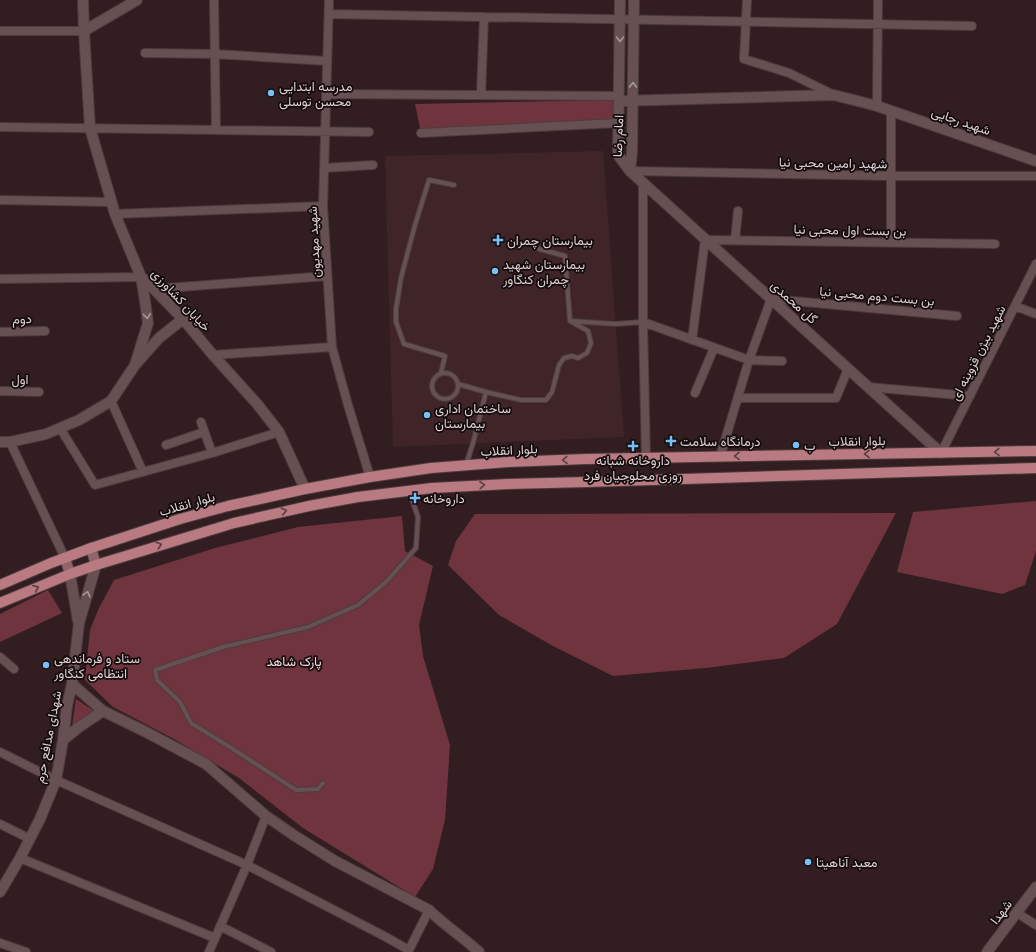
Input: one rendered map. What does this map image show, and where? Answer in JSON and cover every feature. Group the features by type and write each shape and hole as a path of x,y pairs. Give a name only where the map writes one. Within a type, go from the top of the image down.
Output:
{"main road":[{"name":"بلوار انقلاب","path":"0,585 91,548 180,519 228,506 305,489 431,468 508,462 586,459 1036,451"},
{"path":"0,603 70,574 96,565 234,523 309,506 408,490 508,484 1036,468"},
{"path":"91,548 96,565"},
{"path":"65,558 70,574"}],"street":[{"name":"خیابان کشاورزی","path":"83,0 90,128 115,214 141,277 183,319 258,405 279,432 305,489"},
{"path":"0,31 84,32 137,0"},
{"path":"214,0 216,130"},
{"name":"شهید مهدیون","path":"329,0 323,206 332,347 370,477"},
{"name":"امام رضا","path":"620,0 618,155 630,171"},
{"name":"امام رضا","path":"630,171 632,152 634,0"},
{"path":"747,0 744,59 789,73 834,95"},
{"path":"877,106 878,0"},
{"path":"329,14 972,26"},
{"path":"481,95 484,17"},
{"path":"145,53 215,54 327,61"},
{"path":"326,94 619,98"},
{"name":"شهید رجایی","path":"619,98 632,100 834,95 877,106 1036,161"},
{"path":"891,111 891,242"},
{"path":"421,133 618,123"},
{"path":"0,127 369,132"},
{"path":"324,168 373,165"},
{"name":"شهید رامین محبی نیا","path":"630,171 891,176 1036,176"},
{"name":"گل محمدی","path":"630,171 941,453"},
{"path":"643,183 643,322 646,458"},
{"path":"0,200 111,202"},
{"path":"115,214 323,206"},
{"path":"735,240 738,211"},
{"path":"692,340 705,240"},
{"name":"بن بست اول محبی نیا","path":"705,240 994,244"},
{"name":"شهید بیژن قزوینه ای","path":"941,453 1036,264"},
{"path":"154,289 327,276"},
{"path":"0,279 141,277 148,323 136,365"},
{"path":"720,457 750,360 771,299"},
{"name":"بن بست دوم محبی نیا","path":"771,299 957,316"},
{"path":"1015,306 1036,314"},
{"path":"65,558 5,442 46,434 79,420 111,401 136,365 159,338 183,319"},
{"path":"643,322 750,360 782,361"},
{"name":"دوم","path":"0,332 45,331"},
{"path":"213,355 332,347"},
{"path":"695,392 714,348"},
{"path":"738,398 836,398 848,369"},
{"path":"868,387 970,396"},
{"name":"اول","path":"0,391 39,392"},
{"path":"111,401 143,472"},
{"path":"201,422 212,453"},
{"path":"60,428 95,485 212,453 279,432"},
{"path":"166,445 204,432"},
{"path":"79,623 96,565"},
{"path":"70,574 79,623"},
{"name":"شهدای مدافع حرم","path":"1,887 20,858 40,820 56,780 67,706 72,684 79,623"},
{"path":"0,657 14,669"},
{"path":"72,684 103,711 206,764 266,816 295,836 335,860 429,910 479,952"},
{"path":"63,740 103,711"},
{"path":"0,752 56,780 247,865 384,936 408,951 429,910"},
{"path":"209,952 247,865 266,816"},
{"path":"0,824 30,839"},
{"path":"20,858 215,938"},
{"name":"شهدا","path":"987,952 1036,887"},
{"path":"1017,913 1036,925"},
{"path":"220,926 272,952"},
{"path":"0,943 26,952"}],"lane":[{"path":"441,373 445,356 404,344 396,322 396,309 401,278 429,180 454,186"},
{"path":"539,249 565,256 570,321"},
{"path":"570,321 615,324 643,322"},
{"path":"458,384 521,400 546,400 552,392 559,365 564,358 572,356 578,358 587,353 591,343 588,332 570,321"},
{"path":"441,373 454,376 458,384 458,388 454,396 447,399 439,398 431,388 434,379 441,373"},
{"path":"466,465 473,444 486,392"},
{"path":"323,783 318,789 296,790 233,748 191,723 180,702 156,680 155,670 223,647 308,627 358,605 387,581 416,548 418,517 408,490"}],"shaded area":[{"name":"بیمارستان چمران","path":"603,151 624,437 393,447 385,156"}],"green space":[{"path":"613,100 614,119 421,133 415,104"},
{"path":"1036,501 1036,551 1025,585 1002,594 897,572 913,512"},
{"path":"896,513 837,624 784,658 706,668 613,676 553,646 499,615 448,565 456,541 475,514"},
{"name":"پارک شاهد","path":"402,516 405,551 433,566 419,625 423,656 450,745 445,820 433,869 415,897 303,828 239,778 172,738 113,707 85,680 90,630 98,610 114,580 215,548 298,527"},
{"path":"48,590 62,613 0,642 0,614"},
{"path":"76,699 94,711 72,726"}],"place":[{"name":"مدرسه ابتدایی محسن توسلی","path":"271,93"},
{"name":"بیمارستان چمران","path":"498,240"},
{"name":"بیمارستان شهید چمران کنگاور","path":"495,271"},
{"name":"ساختمان اداری بیمارستان","path":"427,415"},
{"name":"درمانگاه سلامت","path":"671,441"},
{"name":"ب","path":"796,445"},
{"name":"داروخانه شبانه روزی محلوجیان فرد","path":"633,446"},
{"name":"داروخانه","path":"415,498"},
{"name":"ستاد و فرماندهی انتظامی کنگاور","path":"46,665"},
{"name":"معبد آناهیتا","path":"808,862"}]}
